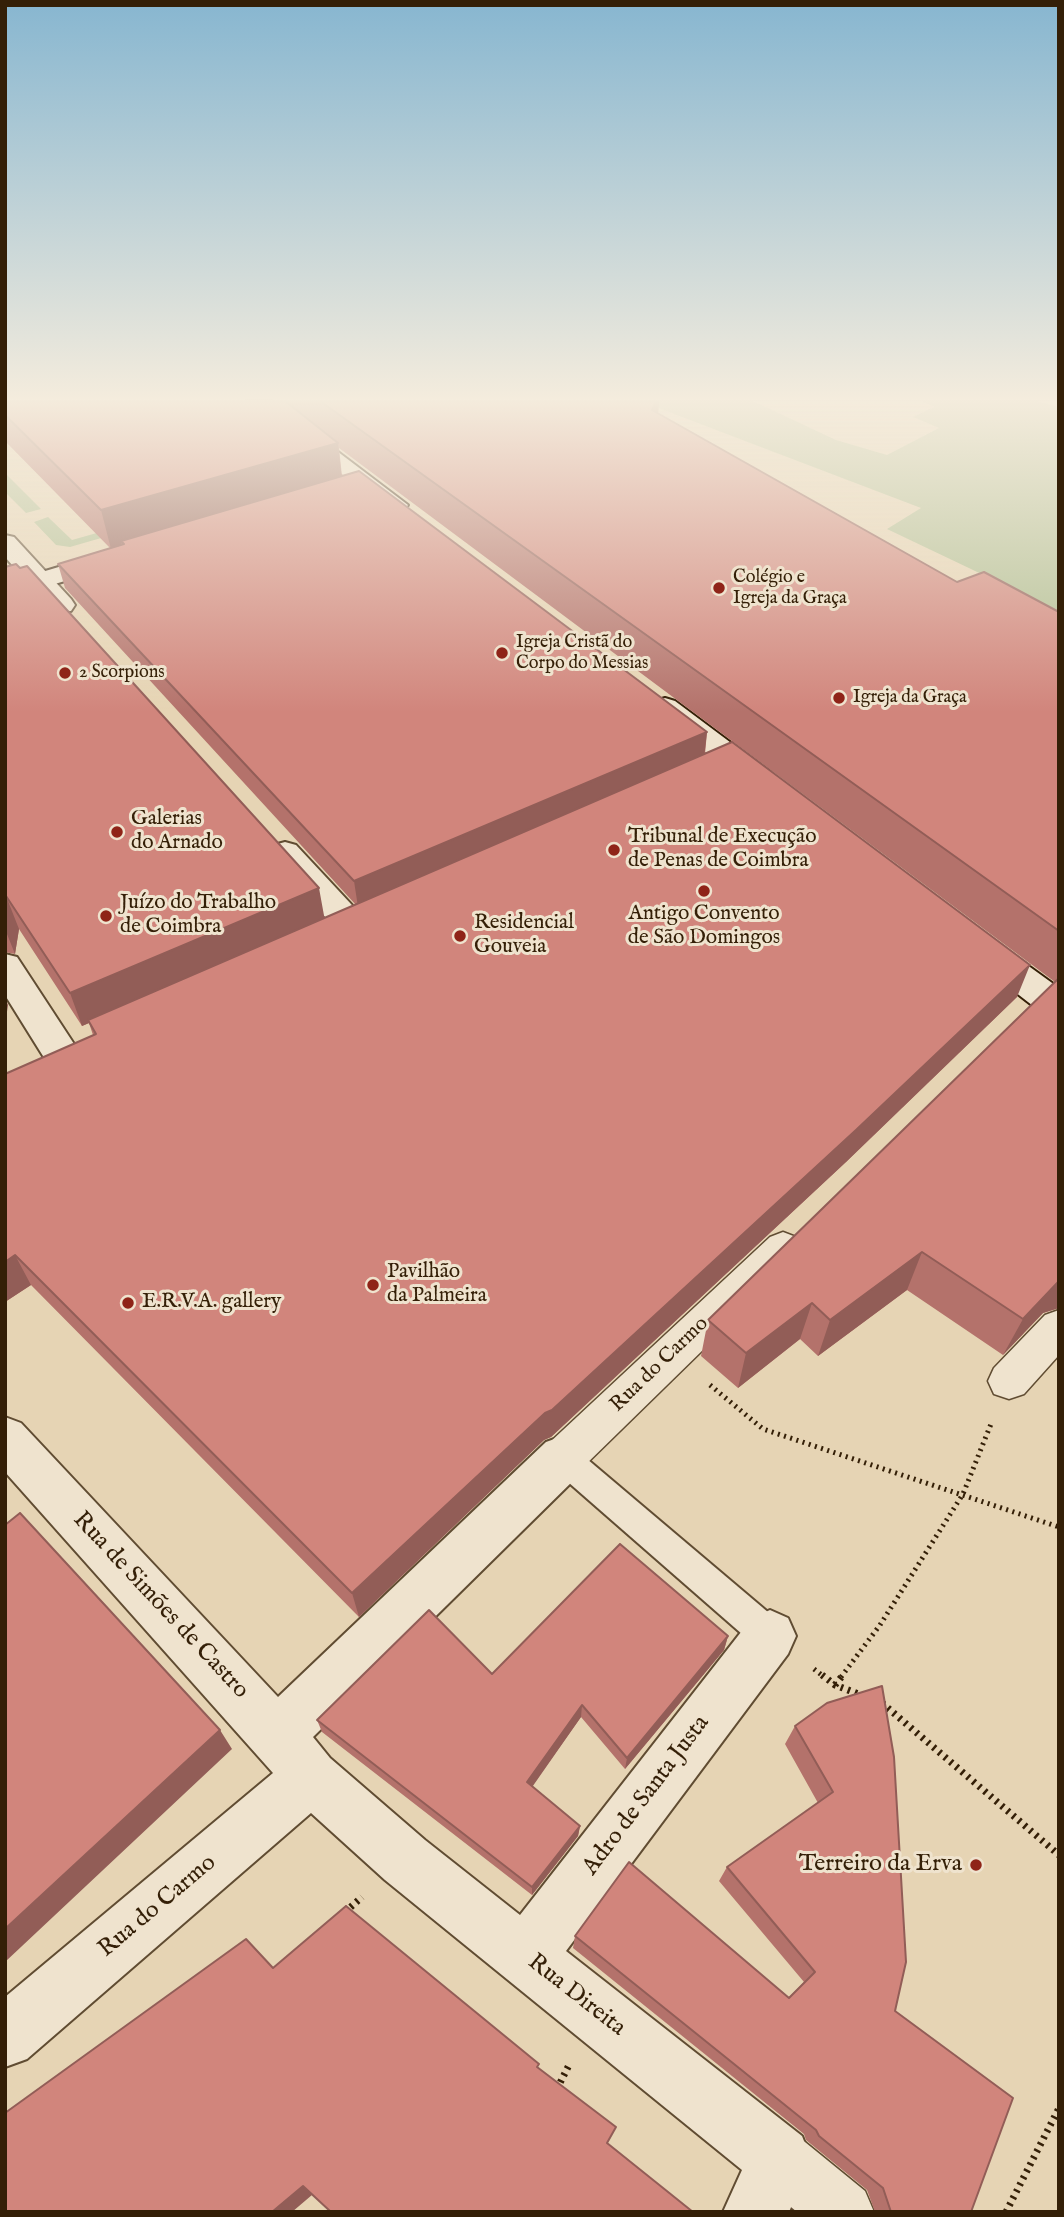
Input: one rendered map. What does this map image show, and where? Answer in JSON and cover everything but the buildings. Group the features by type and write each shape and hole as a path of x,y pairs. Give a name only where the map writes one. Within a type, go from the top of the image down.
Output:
{"street":[{"path":"395,504 416,520"},
{"path":"5,542 77,622"},
{"path":"5,592 130,554"},
{"path":"646,693 785,799"},
{"path":"701,773 733,759"},
{"path":"267,831 351,926"},
{"path":"957,929 1051,1001 1014,1023"},
{"path":"5,967 73,1048 28,1068"},
{"name":"Rua do Carmo","path":"5,2037 294,1756 563,1458 811,1221"},
{"path":"1009,1381 1059,1327"},
{"name":"Rua de Simões de Castro","path":"5,1438 294,1756"},
{"name":"Adro de Santa Justa","path":"525,1956 770,1636"},
{"name":"Rua Direita","path":"294,1756 405,1860 596,2012 768,2185 844,2212"}],"lane":[{"path":"563,1458 770,1636"}],"path":[{"path":"672,1353 764,1429 1059,1527"},
{"path":"835,1685 880,1625 962,1494 1009,1381"},
{"path":"770,1636 835,1685 885,1703 1059,1855"},
{"path":"337,1920 405,1860"},
{"path":"556,2092 596,2012"},
{"path":"1006,2212 1059,2108"}],"green space":[{"path":"17,504 36,504 41,509 26,513"},
{"path":"197,504 217,504 70,547 56,545 34,522 48,517 72,540"},
{"path":"912,504 1059,504 1059,611 887,529 921,508"}],"place":[{"name":"Colégio e Igreja da Graça","path":"719,588"},
{"name":"Igreja Cristã do Corpo do Messias","path":"502,653"},
{"name":"2 Scorpions","path":"65,673"},
{"name":"Igreja da Graça","path":"839,698"},
{"name":"Galerias do Arnado","path":"117,832"},
{"name":"Tribunal de Execução de Penas de Coimbra","path":"614,850"},
{"name":"Antigo Convento de São Domingos","path":"704,891"},
{"name":"Juízo do Trabalho de Coimbra","path":"106,916"},
{"name":"Residencial Gouveia","path":"460,936"},
{"name":"Pavilhão da Palmeira","path":"373,1285"},
{"name":"E.R.V.A. gallery","path":"128,1303"},
{"name":"Terreiro da Erva","path":"976,1865"}]}
